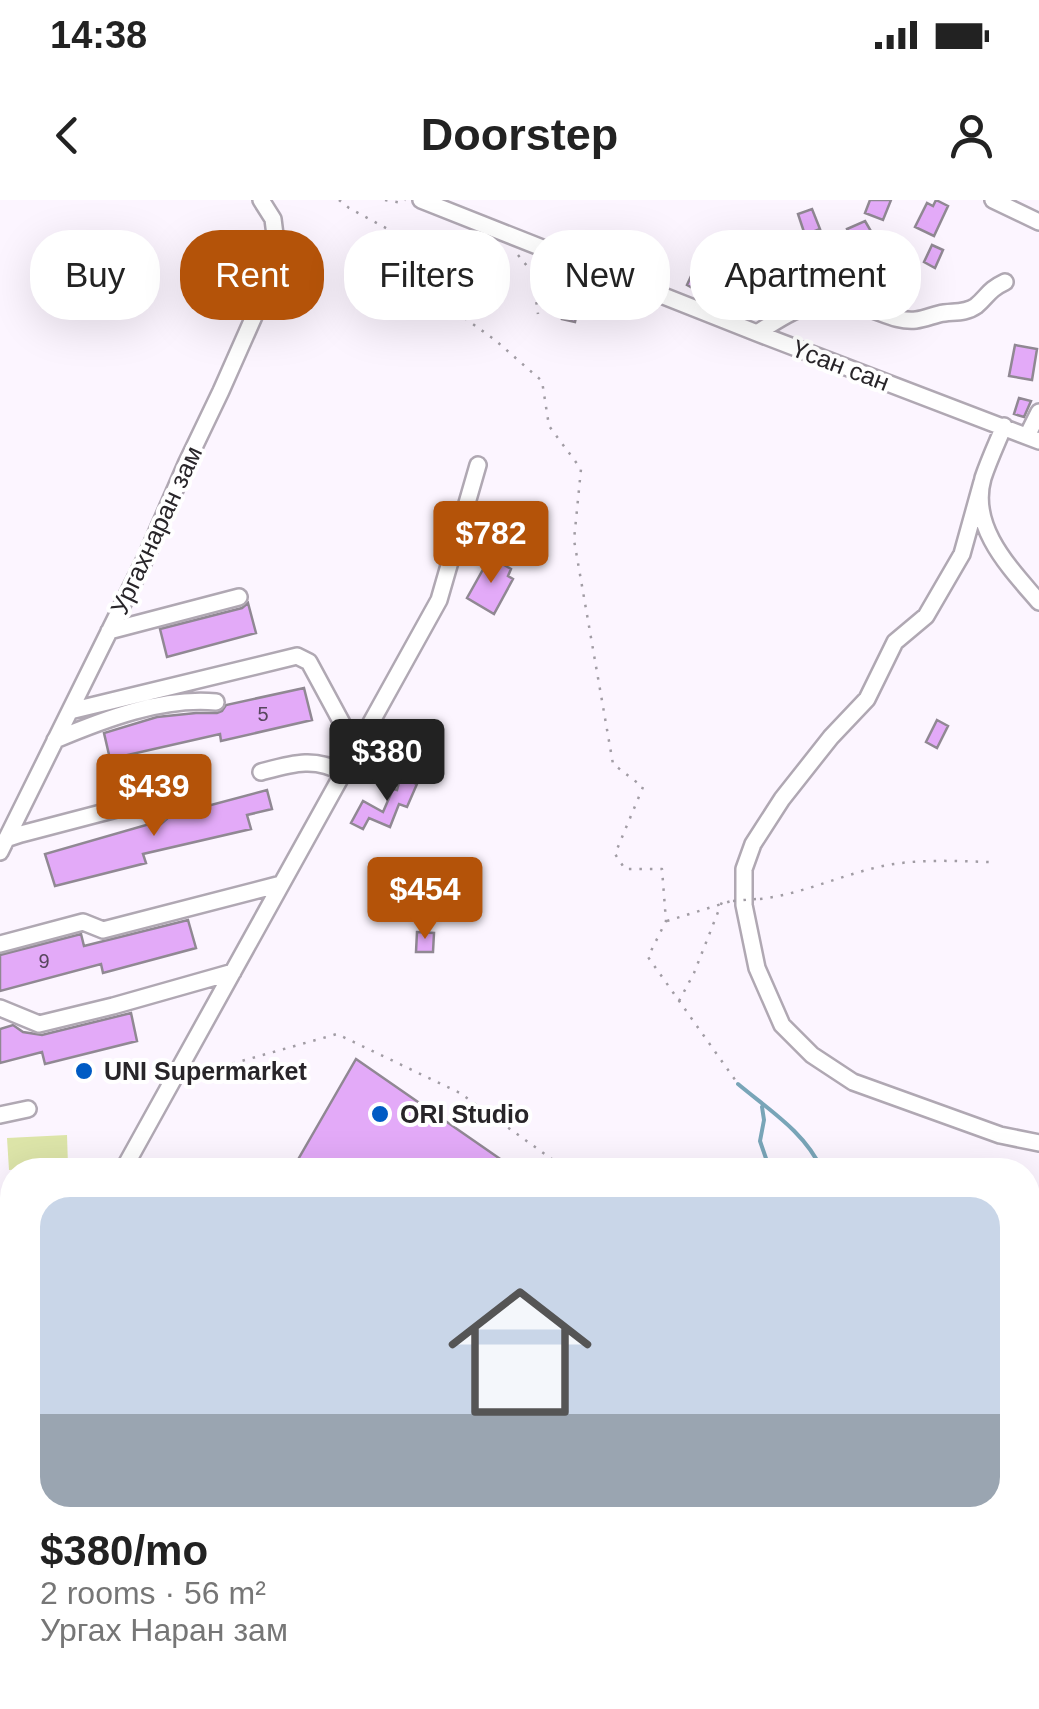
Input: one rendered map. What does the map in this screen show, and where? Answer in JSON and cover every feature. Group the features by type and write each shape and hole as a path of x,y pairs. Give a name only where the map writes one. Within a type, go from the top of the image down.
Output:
{"street":[{"name":"Ургахнаран зам","path":"3,846 146,557 271,278 276,244 274,219 261,200"},
{"name":"Үсан сан","path":"421,200 757,334 1033,438"},
{"path":"993,200 1039,222"},
{"path":"757,334 800,307 821,302 844,302 898,320 960,312 975,306 990,289 1005,282"},
{"path":"1033,438 1039,412"},
{"path":"1004,426 982,482 962,554 926,616 895,642 866,700 794,784 753,844 744,869 744,905 757,968 782,1025 812,1055 853,1082 1000,1135 1039,1144"},
{"path":"130,1158 439,600 478,465"},
{"path":"982,482 983,521 1002,559 1039,602"},
{"path":"109,631 239,597"},
{"path":"70,711 297,656 309,662 356,749"},
{"path":"55,740 113,717 190,700 216,702"},
{"path":"261,772 302,762 332,766 343,773"},
{"path":"3,846 20,834 128,806 159,813"},
{"path":"0,944 83,922 103,930 282,884"},
{"path":"0,1008 38,1024 232,972"},
{"path":"0,1115 28,1109"}],"path":[{"path":"339,200 406,238 439,275 452,309 542,381 549,426 581,468 574,540 613,764 643,787 615,854 624,869 662,869 666,921 648,956 738,1084"},
{"path":"385,200 404,200"},
{"path":"512,248 530,270"},
{"path":"666,921 722,902 756,899 885,866 989,862"},
{"path":"679,1000 722,902"},
{"path":"172,1081 337,1034 460,1092 551,1158"}],"green space":[{"path":"67,1135 68,1158 8,1158 7,1138"}],"building":[{"path":"870,200 891,200 883,220 865,213"},
{"path":"936,200 948,206 934,236 915,227 927,203 933,206"},
{"path":"812,209 820,229 803,230 798,214"},
{"path":"865,221 870,230 847,230"},
{"path":"932,245 943,250 935,268 924,262"},
{"path":"1015,345 1037,349 1032,380 1009,376"},
{"path":"1019,398 1031,401 1024,417 1014,414"},
{"path":"512,507 535,541 519,552 496,517"},
{"path":"490,557 511,569 508,576 513,579 494,614 467,598"},
{"path":"248,603 256,633 167,657 160,629 242,608"},
{"path":"304,688 312,720 221,741 220,734 110,759 104,733 157,717 217,713 226,705"},
{"path":"937,720 948,726 937,748 926,742"},
{"path":"402,772 414,776 412,782 417,784 407,807 399,804 390,827 369,818 363,829 351,823 363,801 383,812 393,789 397,790"},
{"path":"267,790 272,809 247,815 251,829 143,854 146,863 55,886 45,854 161,824 170,816"},
{"path":"188,920 196,948 103,973 101,964 0,991 0,955 81,934 84,946"},
{"path":"417,932 434,933 433,952 416,952"},
{"path":"131,1013 137,1041 45,1064 42,1052 0,1063 0,1029 13,1025 23,1032 42,1035"},
{"name":"ORI Studio","path":"356,1059 499,1158 299,1158"}],"waterway":[{"path":"738,1084 796,1133 816,1158"},
{"path":"762,1107 760,1141 766,1158"}],"place":[{"name":"UNI Supermarket","path":"84,1071"},
{"name":"ORI Studio","path":"380,1114"}]}
